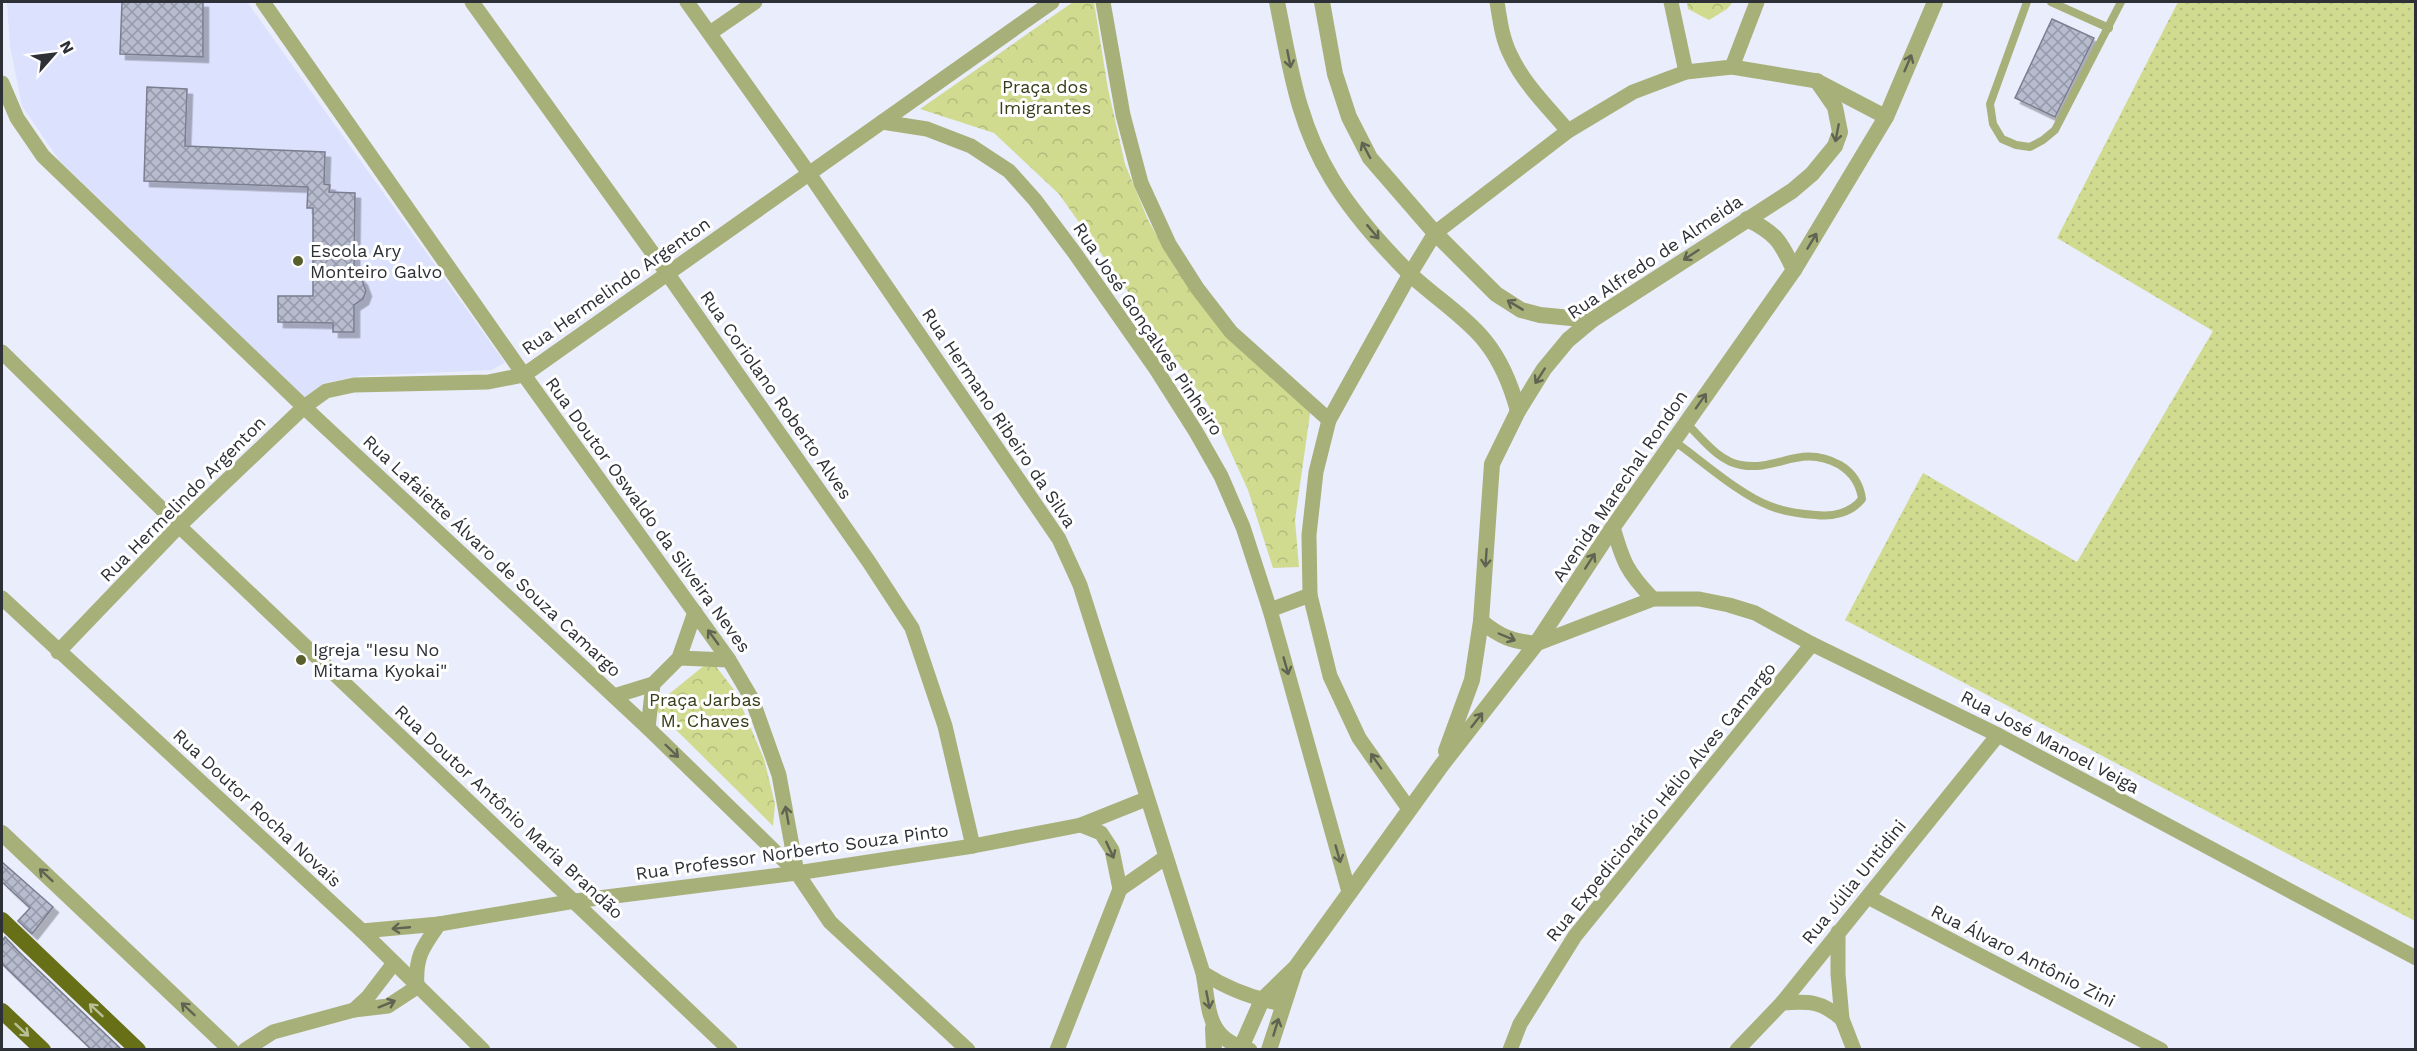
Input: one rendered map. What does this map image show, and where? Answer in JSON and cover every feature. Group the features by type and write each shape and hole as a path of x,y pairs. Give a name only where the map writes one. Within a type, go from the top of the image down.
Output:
{"highway":[{"path":"2,920 138,1050"},
{"path":"2,1011 43,1050"}],"street":[{"name":"Rua Doutor Oswaldo da Silveira Neves","path":"263,2 524,375 729,660 752,699 779,775 797,873"},
{"name":"Rua Coriolano Roberto Alves","path":"472,2 667,273 869,562 912,628 945,726 973,846"},
{"name":"Rua Hermano Ribeiro da Silva","path":"687,2 808,172 1059,538 1080,585 1203,973 1213,1028"},
{"path":"710,33 755,2"},
{"name":"Rua Hermelindo Argenton","path":"58,652 179,526 304,407 326,391 354,385 488,382 524,375 808,172 1052,2"},
{"path":"1103,2 1123,116 1141,183 1169,244 1197,288 1232,332 1329,420"},
{"path":"1277,2 1299,107 1311,138 1332,180 1370,230 1410,274 1484,339 1501,365 1518,411"},
{"path":"1322,2 1335,74 1349,117 1370,158 1435,233 1496,294 1521,310 1540,315 1592,320"},
{"path":"1497,2 1502,34 1510,55 1521,73 1568,131"},
{"path":"1671,2 1686,72"},
{"path":"1732,68 1757,2"},
{"name":"Avenida Marechal Rondon","path":"1243,1049 1262,1000 1296,967 1409,809 1536,644 1613,527 1794,270 1886,117 1935,2"},
{"path":"1409,809 1359,738 1330,676 1310,595 1309,535 1316,472 1329,420 1435,233 1568,131 1633,92 1686,72 1732,68 1817,81 1886,117"},
{"name":"Rua Alfredo de Almeida","path":"1441,766 1472,680 1481,621 1492,464 1518,411 1544,369 1568,340 1592,320 1792,191 1812,174 1834,146 1840,132 1835,107 1817,81"},
{"name":"Rua Lafaiette Álvaro de Souza Camargo","path":"2,83 17,118 43,156 304,407 648,728 797,873 830,922 968,1050"},
{"path":"1861,105 1876,134"},
{"name":"Rua José Gonçalves Pinheiro","path":"882,122 927,129 971,146 1009,171 1035,200 1156,369 1201,441 1221,476 1244,527 1270,610 1349,892"},
{"path":"1747,219 1766,228 1782,244 1794,270"},
{"name":"Rua Doutor Antônio Maria Brandão","path":"2,352 179,526 730,1050"},
{"path":"1613,527 1622,557 1632,577 1653,599"},
{"path":"1270,610 1310,595"},
{"name":"Rua Doutor Rocha Novais","path":"2,598 362,931 483,1050"},
{"name":"Rua José Manoel Veiga","path":"1536,644 1653,599 1699,599 1755,613 1812,644 1998,735 2415,958"},
{"path":"614,696 653,684 679,657 695,612"},
{"path":"1481,621 1512,641 1536,644"},
{"name":"Rua Expedicionário Hélio Alves Camargo","path":"1510,1050 1520,1024 1575,936 1812,644"},
{"path":"679,657 729,660"},
{"path":"648,728 653,684"},
{"name":"Rua Júlia Untidini","path":"1737,1050 1782,1003 1998,735"},
{"name":"Rua Professor Norberto Souza Pinto","path":"362,931 439,924 575,901 797,873 973,846 1082,825 1146,799"},
{"path":"1057,1050 1120,889 1112,850 1101,834 1082,825"},
{"path":"2,833 231,1050"},
{"path":"1120,889 1166,857"},
{"name":"Rua Álvaro Antônio Zini","path":"1868,897 2161,1050"},
{"path":"245,1050 273,1032 354,1010 388,1005 417,987 416,968 421,949 439,924"},
{"path":"1838,932 1838,974 1842,1018 1854,1050"},
{"path":"354,1010 368,997 393,963"},
{"name":"Avenida Marechal Rondon","path":"1269,1050 1296,967"},
{"path":"1203,973 1226,988 1262,1000 1283,1004"},
{"path":"1782,1003 1808,1001 1829,1008 1842,1018"},
{"path":"1213,1028 1222,1037 1243,1049"},
{"path":"1213,1028 1214,1050"}],"lane":[{"path":"2027,2 1990,104 1993,124 2002,139 2016,145 2030,147 2055,130 2121,2"},
{"path":"2051,2 2109,28"},
{"path":"1674,441 1768,506 1795,513 1827,516 1846,512 1862,499 1861,489 1855,478 1846,469 1828,459 1817,456 1742,465 1725,460 1686,423"}],"shaded area":[{"name":"Escola Ary Monteiro Galvo","path":"7,2 247,2 505,363 491,370 359,376 324,383 304,398 59,160 22,106 10,46"}],"green space":[{"name":"Praça dos Imigrantes","path":"1073,2 1094,2 1108,89 1125,164 1148,220 1177,271 1220,326 1311,407 1295,520 1299,567 1273,568 1248,490 1211,409 1059,194 994,133 920,109"},
{"path":"1687,2 1733,2 1727,9 1709,20 1688,9"},
{"path":"2178,2 2415,2 2415,921 1845,620 1923,473 2077,562 2213,331 2057,238"},
{"name":"Praça Jarbas M. Chaves","path":"711,660 735,691 764,759 775,804 773,826 653,707"}],"building":[{"path":"122,2 203,2 203,57 120,54"},
{"path":"2052,19 2094,38 2055,117 2015,98"},
{"path":"147,87 187,89 185,146 325,152 324,184 330,185 329,192 355,193 354,272 362,280 366,291 363,299 354,305 354,332 333,332 333,323 278,322 278,296 313,296 313,208 307,208 308,187 144,181"},
{"path":"2,862 53,907 32,934 18,921 30,908 2,882"},
{"path":"5,937 122,1050 92,1050 2,964 2,941"}],"place":[{"name":"Escola Ary Monteiro Galvo","path":"298,261"},
{"name":"Igreja \"Iesu No Mitama Kyokai\"","path":"301,660"}]}
